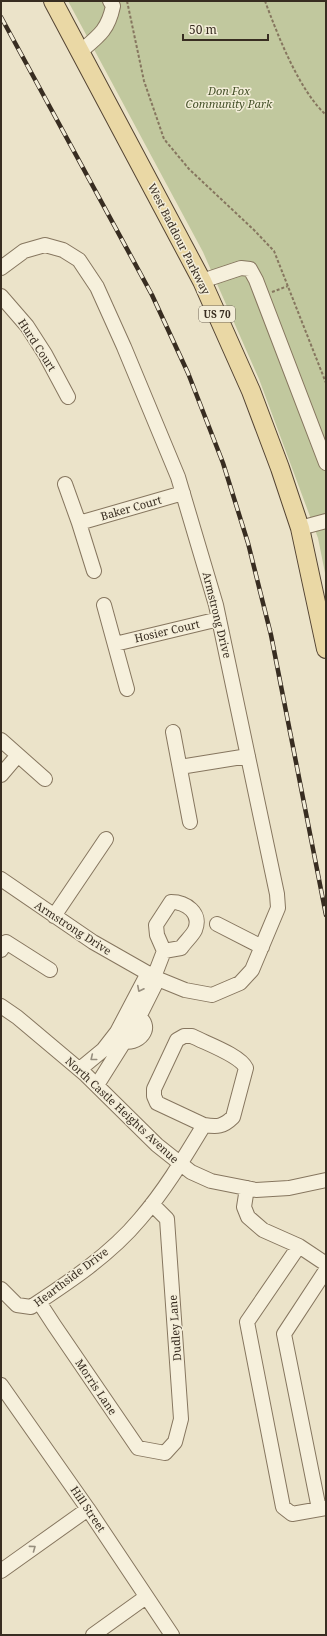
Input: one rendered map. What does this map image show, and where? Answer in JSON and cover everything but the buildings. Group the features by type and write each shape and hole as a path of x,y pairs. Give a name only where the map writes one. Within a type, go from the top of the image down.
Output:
{"main road":[{"name":"West Baddour Parkway","path":"53,1 81,51 202,281 251,391 280,468 300,528 326,649"}],"street":[{"path":"81,51 100,36 110,18 113,6 110,1"},
{"name":"Armstrong Drive","path":"1,268 24,251 45,245 63,250 79,260 97,287 124,346 178,477 219,619 277,894 278,908 252,970 240,983 212,995 185,990 153,976 93,942 1,879"},
{"path":"202,281 241,268 250,269 256,280 326,463"},
{"name":"Hurd Court","path":"1,296 28,326 46,354 68,397"},
{"path":"65,484 79,522 94,571"},
{"name":"Baker Court","path":"79,522 183,493"},
{"path":"300,528 326,520"},
{"path":"104,605 127,689"},
{"name":"Hosier Court","path":"115,644 219,619"},
{"path":"173,732 190,822"},
{"path":"1,740 45,779"},
{"path":"1,775 18,755"},
{"path":"180,767 248,756"},
{"path":"54,916 106,839"},
{"path":"217,924 262,947"},
{"path":"1,950 6,942 50,970"},
{"path":"96,1085 119,1039 134,1014 164,950"},
{"name":"North Castle Heights Avenue","path":"1,1006 17,1017 80,1069 157,1145 191,1172 211,1181 256,1190 289,1188 326,1180"},
{"path":"184,1036 192,1036 236,1058 244,1064 246,1068 233,1117 220,1127 204,1125 157,1103 154,1096 154,1089 177,1040 184,1036"},
{"path":"80,1069 119,1039"},
{"name":"Hearthside Drive","path":"1,1289 17,1304 31,1307 101,1258 140,1220 180,1164 204,1125"},
{"path":"247,1188 244,1207 248,1217 263,1230 299,1246 326,1264"},
{"name":"Dudley Lane","path":"152,1204 167,1219 181,1419 175,1442 165,1453"},
{"path":"299,1246 247,1322 283,1507 292,1514 322,1509 284,1334 326,1270"},
{"name":"Morris Lane","path":"39,1302 138,1448 165,1453"},
{"name":"Hill Street","path":"1,1385 88,1509 172,1635"},
{"path":"1,1571 88,1509"},
{"path":"93,1635 146,1597"}],"path":[{"path":"127,1 144,81 164,140 189,169 254,230 274,251 326,383"},
{"path":"265,1 295,71 316,106 326,115"}],"green space":[{"name":"Don Fox Community Park","path":"68,1 325,1 326,578 318,538 259,379 203,252"}],"railway":[{"path":"1,17 152,295 188,373 223,463 248,543 271,635 326,915"}]}
